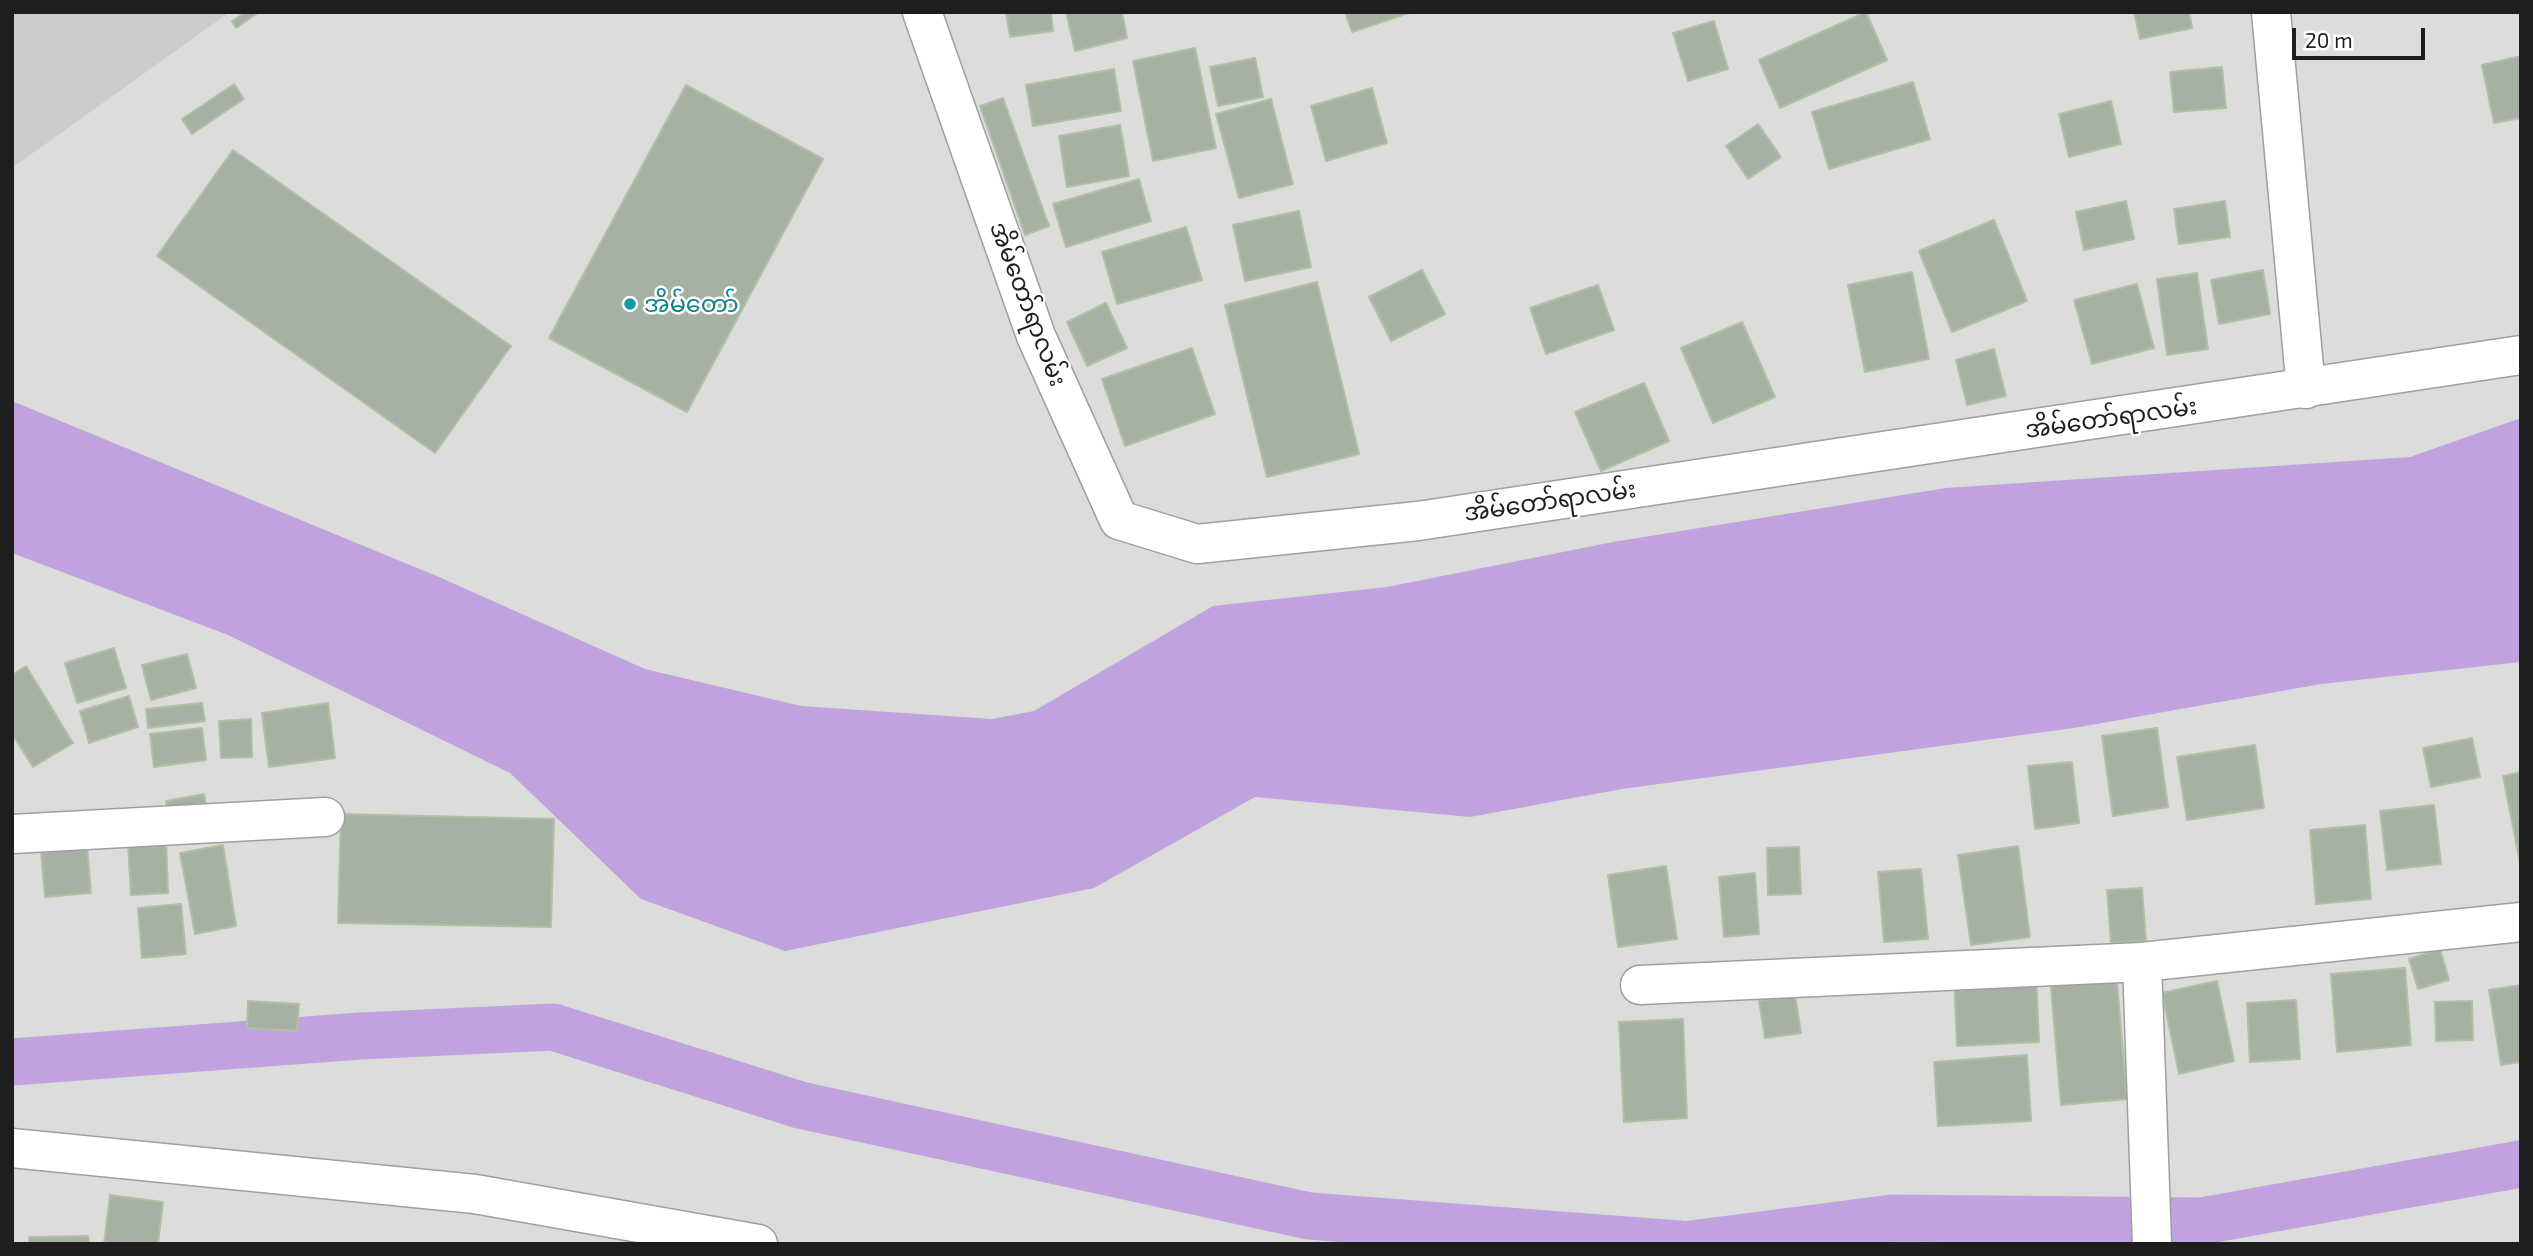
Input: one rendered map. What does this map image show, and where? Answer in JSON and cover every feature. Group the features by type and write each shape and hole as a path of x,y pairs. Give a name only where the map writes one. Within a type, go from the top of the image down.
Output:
{"street":[{"name":"အိမ်တော်ရာလမ်း","path":"922,12 1036,336 1119,520 1197,544 1418,521 2521,355"},
{"path":"2271,12 2306,389"},
{"path":"12,834 325,817"},
{"path":"1640,985 2142,962 2521,922"},
{"path":"2142,962 2152,1242"},
{"path":"12,1148 475,1194 758,1244"}],"shaded area":[{"path":"12,12 2521,12 2521,1244 12,1244"},
{"path":"12,12 230,12 12,168"},
{"path":"12,401 439,577 645,669 801,706 992,719 1034,711 1213,606 1387,587 1613,542 1946,488 2410,457 2521,418 2521,662 2321,684 2074,728 1622,789 1470,817 1255,797 1094,888 785,951 641,899 510,773 228,635 12,553"}],"building":[{"path":"246,12 259,12 236,28 232,21"},
{"path":"1006,12 1051,12 1053,31 1010,37"},
{"path":"1066,12 1122,12 1127,38 1075,51"},
{"path":"1345,12 1412,12 1352,32"},
{"path":"1866,12 1887,60 1780,108 1759,60"},
{"path":"2134,12 2189,12 2192,28 2140,39"},
{"path":"1714,21 1728,69 1688,81 1673,33"},
{"path":"1195,48 1216,148 1153,161 1133,61"},
{"path":"2521,56 2521,118 2494,123 2482,65"},
{"path":"1255,58 1263,97 1218,106 1210,67"},
{"path":"2222,67 2226,108 2174,112 2170,72"},
{"path":"1114,69 1121,111 1033,126 1026,85"},
{"path":"1913,82 1930,139 1829,169 1812,112"},
{"path":"234,84 244,99 192,134 182,119"},
{"path":"686,85 823,159 687,412 549,338"},
{"path":"1372,88 1387,143 1326,161 1311,106"},
{"path":"1003,98 1049,226 1025,235 980,106"},
{"path":"1271,99 1293,184 1239,198 1216,114"},
{"path":"2111,101 2121,144 2069,157 2059,114"},
{"path":"1758,124 1781,157 1748,179 1726,146"},
{"path":"1120,125 1129,176 1067,187 1059,136"},
{"path":"233,150 511,346 435,453 157,256"},
{"path":"1139,179 1151,221 1066,247 1053,204"},
{"path":"2126,201 2134,239 2084,250 2076,212"},
{"path":"2225,201 2230,237 2179,244 2174,209"},
{"path":"1299,211 1311,267 1245,281 1233,225"},
{"path":"1994,220 2027,301 1952,332 1919,251"},
{"path":"1186,227 1202,280 1117,304 1102,252"},
{"path":"1422,270 1445,314 1391,341 1369,297"},
{"path":"2263,270 2270,314 2219,324 2211,280"},
{"path":"1912,272 1929,359 1865,372 1848,285"},
{"path":"2197,273 2208,349 2167,355 2157,279"},
{"path":"1317,282 1359,454 1267,477 1225,305"},
{"path":"2137,284 2154,348 2092,364 2074,300"},
{"path":"1598,285 1614,330 1546,354 1530,308"},
{"path":"1106,303 1127,348 1087,366 1067,322"},
{"path":"1742,322 1775,397 1713,423 1681,348"},
{"path":"1192,348 1215,414 1125,446 1102,379"},
{"path":"1994,349 2006,396 1967,405 1956,360"},
{"path":"1644,383 1669,441 1601,471 1575,412"},
{"path":"114,648 126,688 77,703 65,663"},
{"path":"187,654 196,688 151,700 142,665"},
{"path":"26,666 73,743 33,767 12,734 12,675"},
{"path":"129,696 138,727 89,743 80,711"},
{"path":"202,703 205,721 148,728 146,709"},
{"path":"328,703 335,758 269,767 262,713"},
{"path":"251,719 252,757 221,758 219,721"},
{"path":"202,728 206,760 154,767 150,734"},
{"path":"2157,728 2168,807 2113,816 2102,736"},
{"path":"2472,738 2480,777 2431,787 2423,748"},
{"path":"2255,745 2264,808 2187,820 2177,757"},
{"path":"2072,762 2079,823 2035,829 2028,766"},
{"path":"2521,772 2521,868 2503,776"},
{"path":"204,794 208,815 170,822 166,801"},
{"path":"2434,805 2441,864 2387,870 2380,811"},
{"path":"341,814 554,819 551,927 338,923"},
{"path":"2365,825 2371,899 2316,904 2310,830"},
{"path":"166,839 168,893 131,895 128,841"},
{"path":"223,845 236,926 195,934 180,853"},
{"path":"2018,846 2030,937 1971,945 1958,855"},
{"path":"87,847 91,893 45,897 41,851"},
{"path":"1799,847 1801,894 1768,895 1767,848"},
{"path":"1666,866 1677,939 1618,947 1608,875"},
{"path":"1921,869 1928,939 1884,942 1878,872"},
{"path":"1755,873 1759,934 1724,937 1719,877"},
{"path":"2142,888 2146,941 2111,943 2107,890"},
{"path":"181,904 186,954 142,958 138,908"},
{"path":"2440,949 2449,980 2418,989 2409,959"},
{"path":"2405,968 2411,1045 2337,1052 2331,974"},
{"path":"2116,971 2127,1099 2061,1105 2050,977"},
{"path":"2036,973 2039,1042 1957,1046 1954,976"},
{"path":"2217,981 2234,1061 2179,1074 2162,993"},
{"path":"2521,985 2521,1062 2501,1065 2489,990"},
{"path":"1795,995 1801,1033 1765,1038 1759,1001"},
{"path":"2296,1000 2300,1059 2250,1062 2247,1003"},
{"path":"248,1001 299,1004 297,1031 247,1028"},
{"path":"2472,1001 2473,1040 2436,1041 2435,1002"},
{"path":"1683,1019 1687,1118 1624,1122 1619,1022"},
{"path":"2027,1055 2031,1121 1938,1126 1934,1062"},
{"path":"110,1195 163,1202 158,1244 104,1244"},
{"path":"88,1236 89,1244 29,1244 29,1237"}],"waterway":[{"path":"12,1062 360,1036 553,1027 800,1105 1309,1216 1679,1244"},
{"path":"1691,1244 1892,1218 2202,1221 2521,1164"}],"place":[{"name":"အိမ်တော်","path":"630,304"}]}
